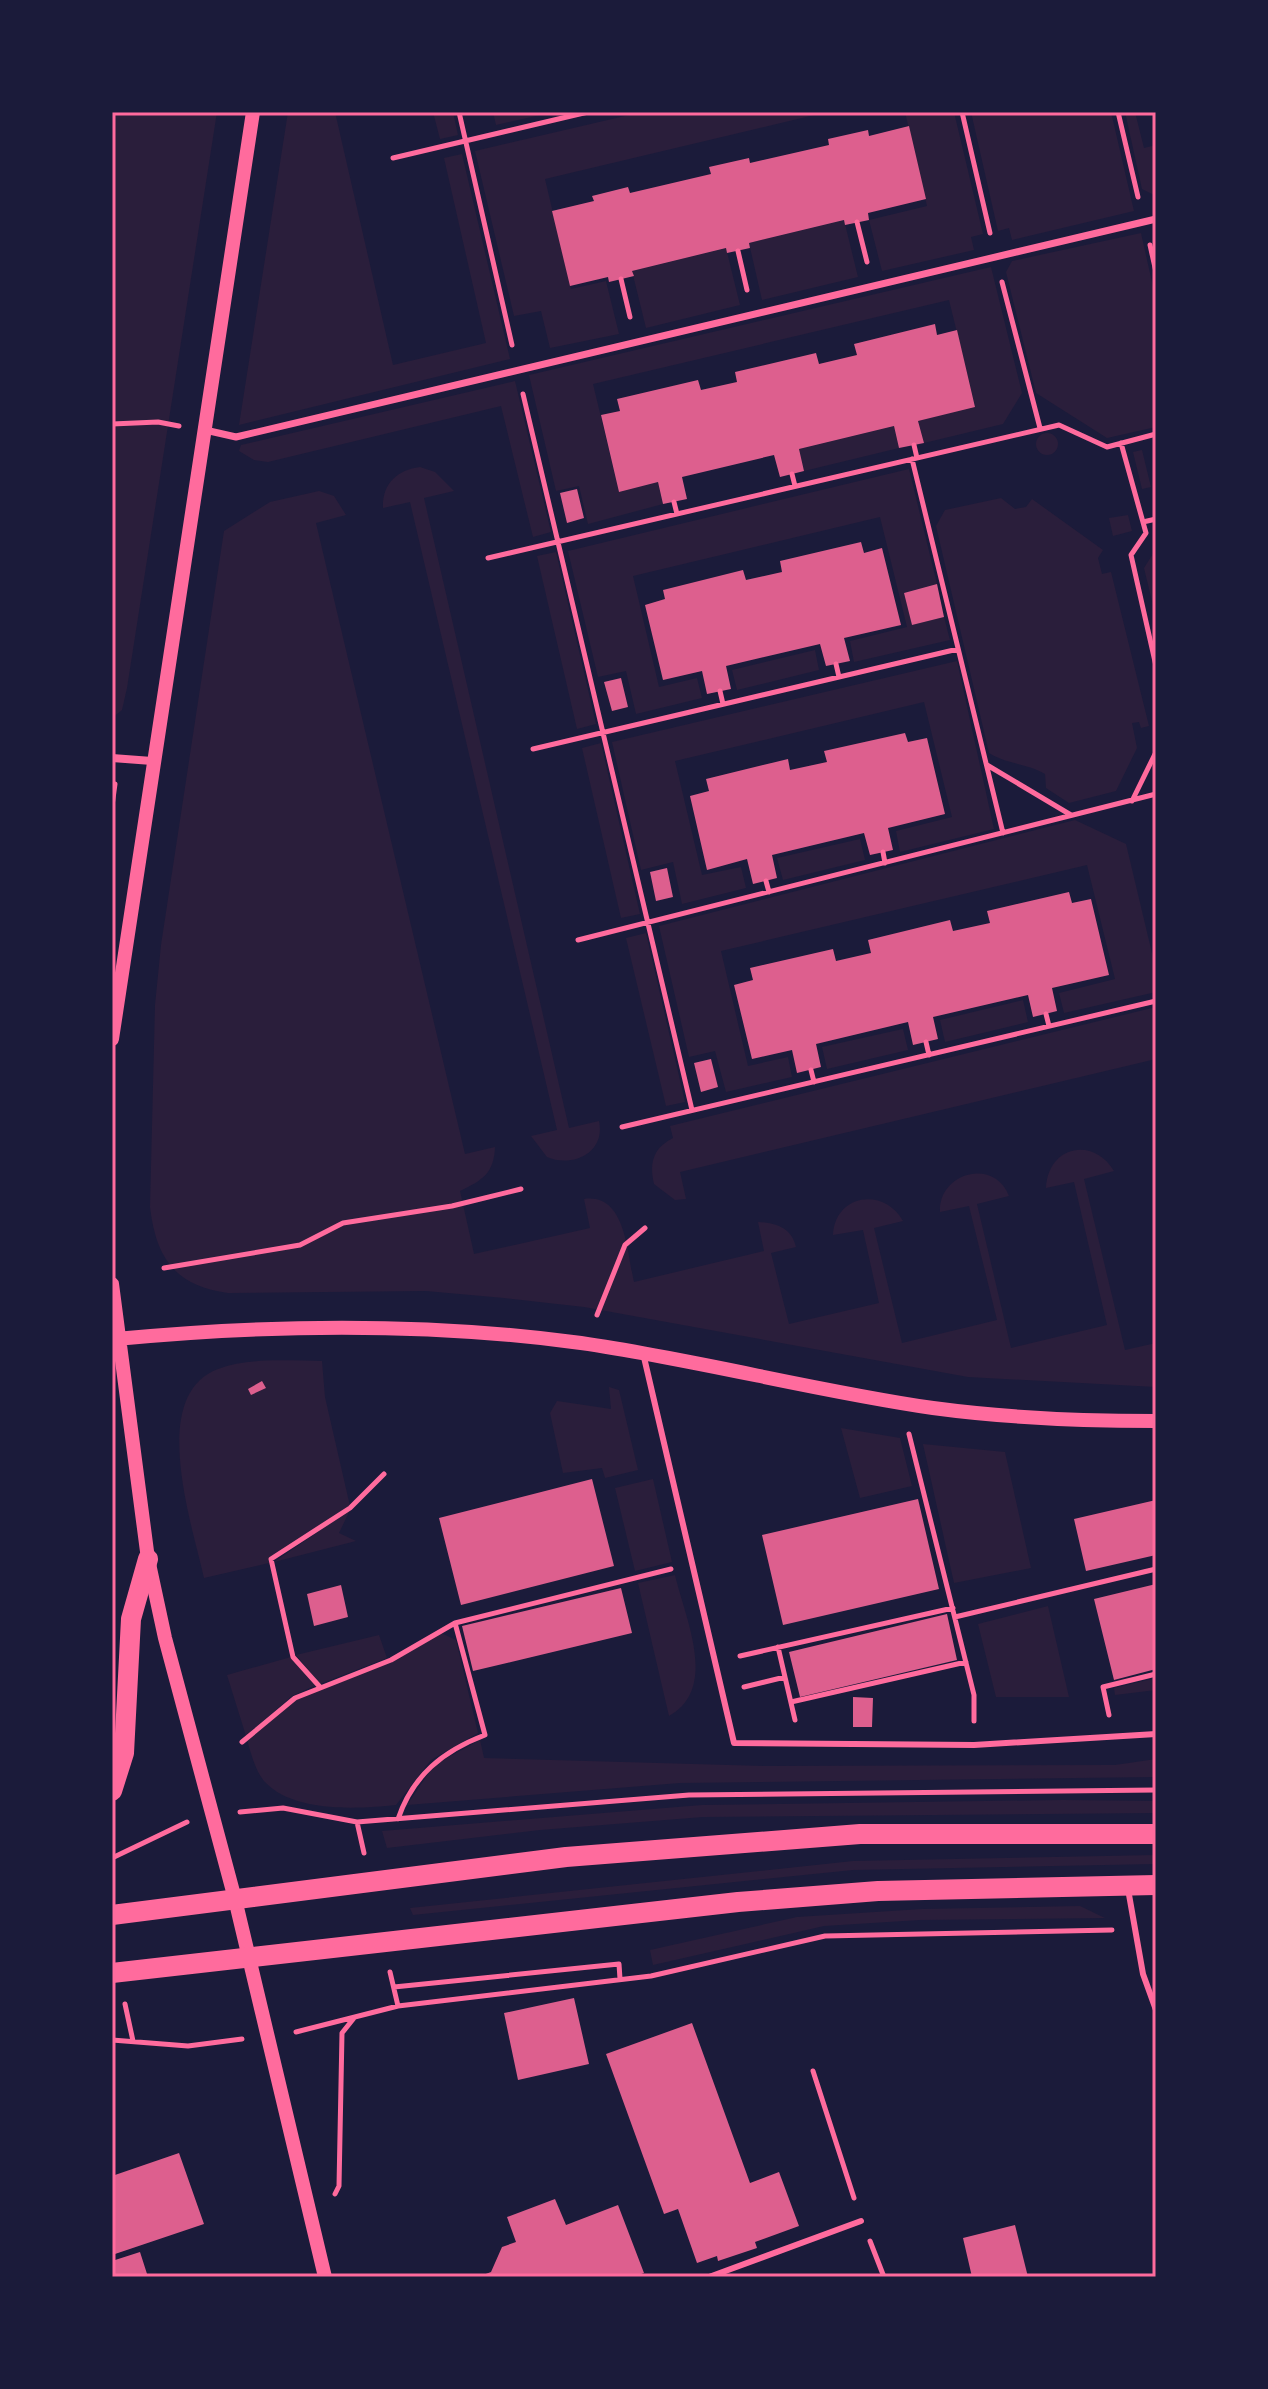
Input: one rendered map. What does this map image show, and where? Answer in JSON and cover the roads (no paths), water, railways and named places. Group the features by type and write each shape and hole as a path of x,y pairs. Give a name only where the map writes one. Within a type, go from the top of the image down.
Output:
{"main road":[{"path":"112,1791 124,1753 131,1619 148,1559"},
{"path":"112,1915 566,1857 860,1834 1156,1834"},
{"path":"112,1973 738,1902 878,1891 1156,1885"}],"street":[{"path":"112,1039 253,112"},
{"path":"204,430 236,437 1156,219"},
{"path":"112,758 152,761"},
{"path":"112,1284 114,1339 148,1559 165,1638 235,1899 325,2277"},
{"path":"114,1339 237,1329 350,1326 505,1334 643,1353 876,1398 986,1415 1156,1421"}],"lane":[{"path":"643,1353 734,1743 974,1745 1114,1739 1156,1734"},
{"path":"1127,1884 1143,1974 1156,2010"},
{"path":"709,2277 861,2221"}]}
